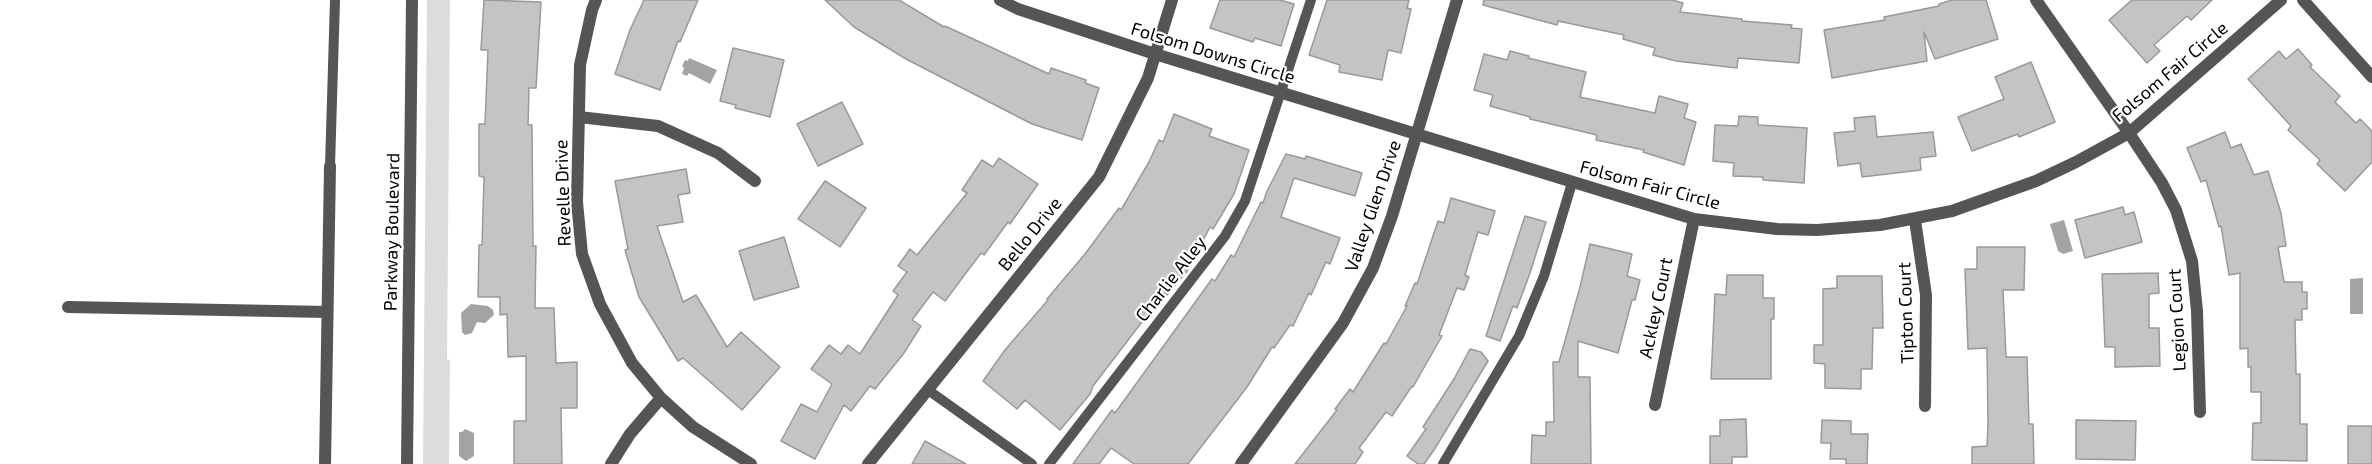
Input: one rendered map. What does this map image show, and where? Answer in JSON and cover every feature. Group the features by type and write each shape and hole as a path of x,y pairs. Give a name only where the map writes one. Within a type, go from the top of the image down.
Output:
{"street":[{"name":"Parkway Boulevard","path":"407,464 412,0"},
{"name":"Revelle Drive","path":"596,0 580,65 577,202 582,254 600,304 632,363 661,398 693,427 751,464"},
{"name":"Folsom Downs Circle","path":"1000,0 1017,9 1416,136"},
{"name":"Bello Drive","path":"868,464 1099,177 1148,78 1172,0"},
{"name":"Valley Glen Drive","path":"1240,464 1343,323 1363,289 1384,242 1457,0"},
{"name":"Legion Court","path":"2036,0 2129,133 2162,183 2176,210 2192,261 2197,311 2200,412"},
{"name":"Folsom Fair Circle","path":"1416,136 1694,219 1777,229 1817,230 1915,220 1994,198 2036,181 2129,133 2281,0"},
{"path":"2303,0 2372,77"},
{"path":"579,117 658,126 718,153 756,181"},
{"path":"325,464 330,166"},
{"name":"Ackley Court","path":"1655,405 1694,219"},
{"name":"Tipton Court","path":"1915,220 1926,295 1925,406"},
{"path":"68,307 327,312"},
{"path":"611,464 630,434 661,398"}],"lane":[{"path":"330,166 335,0"},
{"name":"Charlie Alley","path":"1049,464 1225,236 1245,201 1311,0"},
{"path":"1443,464 1519,336 1544,276 1572,183"},
{"path":"928,390 1032,464"}],"shaded area":[{"path":"427,0 450,0 447,359 450,360 449,464 423,464"},
{"path":"689,58 717,70 710,84 689,73 687,76 682,74 684,68 682,66"},
{"path":"2064,220 2073,251 2063,254 2058,251 2050,224"},
{"path":"2363,278 2363,314 2350,314 2350,279"},
{"path":"471,304 488,306 493,310 494,315 485,323 477,322 472,333 465,335 462,332 461,313"},
{"path":"465,429 474,433 474,456 466,461 459,456 459,432"}],"building":[{"path":"484,0 541,2 536,88 529,88 528,125 532,125 533,246 536,246 535,308 554,308 556,363 577,362 577,408 561,408 562,464 514,464 514,421 526,421 526,356 508,357 507,314 500,315 500,297 478,297 484,177 479,176 479,124 485,124 488,50 481,50"},
{"path":"644,0 698,0 680,42 678,41 660,90 615,74 630,30"},
{"path":"825,0 899,0 944,27 1049,74 1051,68 1086,80 1085,83 1099,88 1082,140 1032,124 906,59 854,27"},
{"path":"1220,0 1280,0 1294,4 1281,46 1255,38 1253,42 1210,28"},
{"path":"1327,0 1409,0 1407,8 1411,9 1401,53 1388,50 1382,80 1339,72 1340,65 1309,55"},
{"path":"1484,0 1672,0 1683,3 1680,12 1792,25 1791,28 1802,29 1799,63 1738,58 1737,68 1676,61 1653,55 1655,48 1623,39 1624,35 1558,21 1557,25 1483,5"},
{"path":"1952,0 1986,0 1998,39 1935,59 1924,32 1927,61 1832,78 1824,30 1885,20 1884,17 1939,6 1939,4"},
{"path":"2132,0 2212,0 2191,20 2187,16 2154,45 2160,51 2147,63 2109,20"},
{"path":"733,48 784,60 770,117 735,108 736,105 720,101"},
{"path":"2298,49 2312,65 2310,67 2340,96 2335,102 2356,123 2360,119 2372,131 2372,162 2345,191 2317,164 2320,160 2288,130 2291,126 2248,79 2279,51 2286,59"},
{"path":"1510,51 1529,56 1528,58 1586,72 1580,97 1655,113 1659,96 1688,104 1684,118 1696,122 1684,165 1643,152 1644,150 1596,140 1597,135 1530,119 1530,117 1490,106 1493,95 1474,90 1484,54 1507,60"},
{"path":"2031,62 2055,122 2019,137 2018,134 1972,151 1958,117 2004,99 1995,77"},
{"path":"842,102 863,144 818,166 797,124"},
{"path":"1174,114 1212,129 1209,136 1249,150 1234,194 1213,229 1210,227 1188,270 1167,295 1164,293 1093,386 1090,394 1060,430 1025,400 1017,409 983,381 1005,350 1085,254 1119,208 1121,210 1159,140 1163,142"},
{"path":"1739,116 1758,117 1758,125 1807,128 1804,183 1763,180 1763,177 1733,176 1734,163 1713,161 1715,125 1738,126"},
{"path":"1875,116 1877,137 1933,132 1936,156 1920,158 1921,170 1862,177 1860,163 1838,166 1834,133 1855,131 1854,118"},
{"path":"2225,132 2231,148 2241,144 2254,175 2268,171 2281,213 2286,246 2278,247 2284,282 2302,282 2302,292 2307,292 2307,309 2302,309 2302,320 2295,320 2296,374 2300,374 2300,424 2307,424 2307,461 2252,460 2253,423 2261,423 2261,392 2251,392 2248,348 2240,349 2240,273 2229,275 2221,226 2219,227 2206,180 2201,182 2187,148"},
{"path":"1286,154 1305,159 1306,156 1362,173 1355,196 1294,178 1281,217 1340,238 1330,264 1326,262 1293,326 1290,325 1274,348 1272,347 1247,387 1188,464 1134,464 1111,448 1099,464 1073,464 1112,410 1115,413 1212,279 1215,281 1231,255 1234,257"},
{"path":"999,158 1038,184 1010,224 1008,222 984,255 981,253 945,301 933,292 912,320 921,326 904,353 875,389 870,386 851,411 844,405 815,459 781,441 801,404 817,412 832,384 811,369 829,345 841,354 848,345 860,354 898,295 893,291 907,272 898,266 910,249 917,255 967,193 962,190 982,160 993,167"},
{"path":"686,169 690,193 678,195 683,222 657,226 683,302 696,295 727,347 741,332 780,367 742,410 683,358 678,361 639,297 625,250 628,249 615,181"},
{"path":"825,181 866,208 840,247 798,219"},
{"path":"1451,198 1495,211 1488,235 1478,232 1465,275 1469,277 1464,290 1457,288 1439,335 1442,336 1413,387 1392,416 1386,412 1359,448 1363,452 1355,464 1295,464 1337,410 1335,409 1350,389 1353,392 1384,343 1386,344 1407,306 1405,306 1415,283 1417,284 1438,221 1444,223"},
{"path":"2123,207 2125,215 2134,212 2142,242 2085,258 2075,220"},
{"path":"1525,216 1546,222 1517,308 1513,306 1500,341 1486,336"},
{"path":"784,237 799,287 754,300 739,251"},
{"path":"1590,244 1632,254 1627,276 1640,280 1635,300 1632,300 1618,353 1578,341 1578,377 1590,377 1591,464 1531,464 1532,435 1546,436 1546,422 1554,422 1553,362 1559,362"},
{"path":"1977,247 2025,247 2024,290 2003,290 2006,357 2027,357 2029,424 2033,424 2034,464 1972,464 1972,447 1987,446 1988,425 1987,348 1968,349 1965,269 1977,269"},
{"path":"2158,273 2159,293 2149,294 2149,328 2159,328 2160,366 2115,367 2115,347 2105,347 2102,274"},
{"path":"1727,275 1763,275 1763,298 1774,298 1774,319 1771,319 1771,379 1711,379 1715,294 1726,295"},
{"path":"1837,276 1882,276 1883,328 1873,328 1872,369 1861,369 1861,389 1825,388 1825,364 1814,363 1814,345 1823,345 1823,289 1837,288"},
{"path":"1470,349 1481,352 1488,361 1434,450 1424,464 1418,464 1407,456 1426,429 1423,427"},
{"path":"1746,419 1747,457 1732,457 1732,464 1710,464 1710,436 1720,436 1720,420"},
{"path":"1822,420 1851,421 1851,434 1868,434 1867,464 1846,464 1846,459 1830,459 1831,443 1821,443"},
{"path":"2076,420 2136,421 2135,460 2076,459"},
{"path":"2348,426 2372,426 2372,464 2348,464"},
{"path":"925,441 966,464 912,464"}]}
